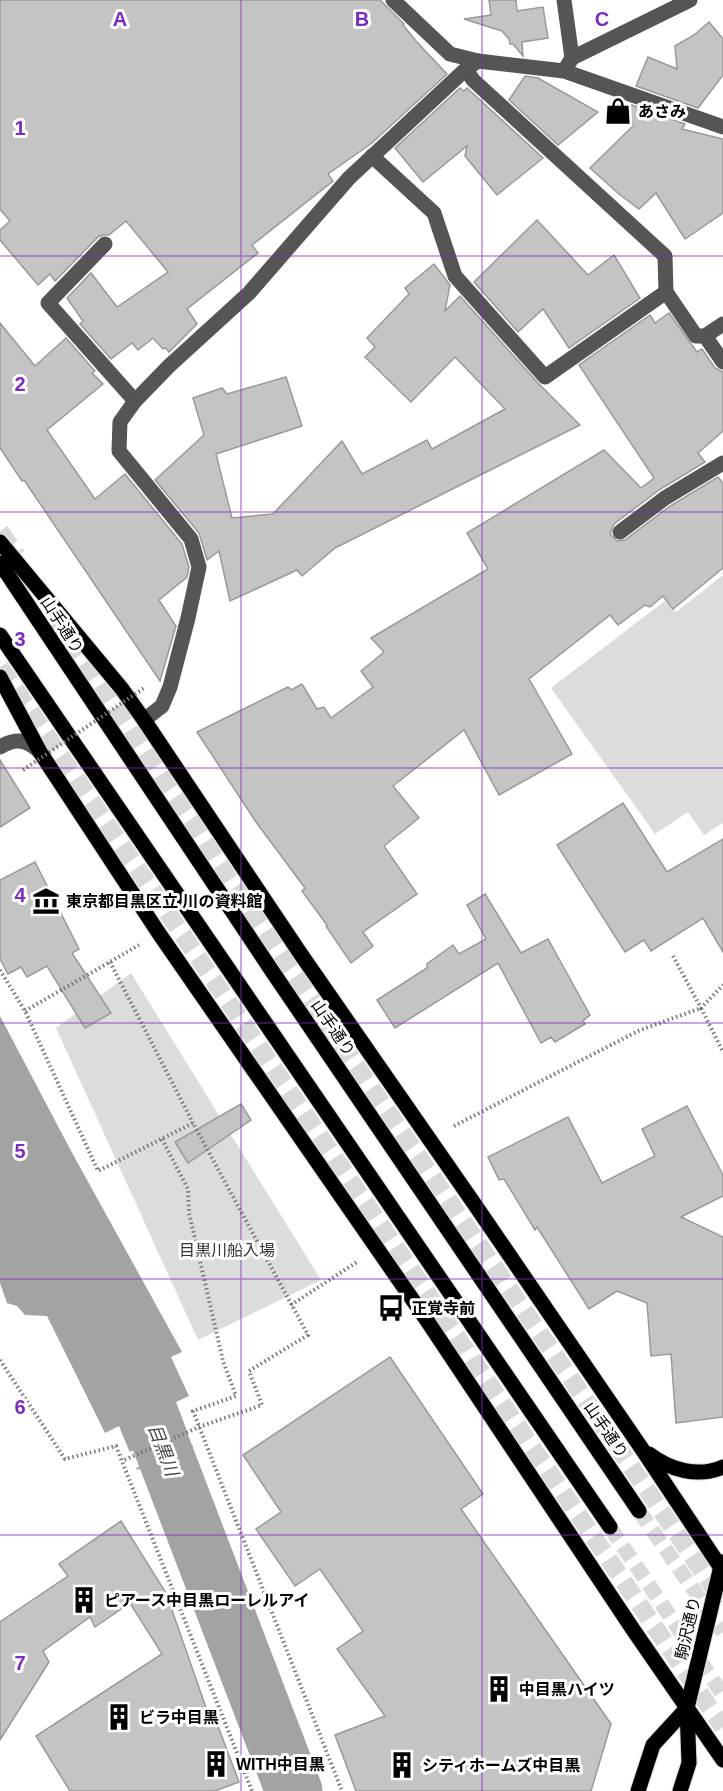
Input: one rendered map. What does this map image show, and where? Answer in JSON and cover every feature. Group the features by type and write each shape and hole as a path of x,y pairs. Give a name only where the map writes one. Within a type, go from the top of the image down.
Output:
{"main road":[{"path":"0,542 122,689 144,720 300,952 722,1565"},
{"name":"山手通り","path":"0,563 272,971 639,1511"},
{"path":"0,636 610,1527"},
{"path":"0,677 39,752 158,932 428,1322 723,1760"},
{"path":"642,1449 662,1464 679,1471 698,1472 723,1467"},
{"name":"駒沢通り","path":"680,1791 689,1762 687,1708 722,1565"},
{"path":"638,1791 653,1744 687,1708"}],"street":[{"path":"393,0 450,54 472,65 568,65 723,127"},
{"path":"564,0 568,65"},
{"path":"568,65 690,0"},
{"path":"144,720 162,706 170,687 199,567 191,538 119,451 120,422 135,401 170,366 249,293 349,178 472,65"},
{"path":"472,65 473,80 665,256 666,292 696,336 705,336 723,324"},
{"path":"372,156 434,213 455,276 545,377 666,292"},
{"path":"105,244 48,303 135,401"},
{"path":"705,336 723,362"},
{"path":"620,532 665,498 723,464"},
{"path":"0,747 17,740 25,741 39,752"}],"path":[{"path":"23,770 144,688"},
{"path":"25,1011 158,932"},
{"path":"673,956 723,1052"},
{"path":"110,962 193,1123 308,1335 249,1371 262,1405 191,1430 122,1461"},
{"path":"0,970 25,1011 98,1171 193,1123"},
{"path":"454,1126 638,1031 701,1008 723,985"},
{"path":"162,1139 188,1189 191,1224 223,1361 236,1396 193,1411 342,1791"},
{"path":"291,1305 357,1262"},
{"path":"0,1360 65,1459 116,1446 252,1791"}],"green space":[{"path":"723,575 723,823 704,835 688,812 655,834 551,688 666,600 676,612"},
{"name":"目黒川船入場","path":"131,973 321,1280 198,1340 56,1028"}],"water":[{"path":"0,1016 182,1352 171,1357 189,1396 176,1402 193,1447 137,1470 119,1426 105,1433 47,1316 25,1315 17,1306 7,1303 0,1283"}],"pier":[{"path":"187,1429 193,1445 136,1468 129,1452"}],"building":[{"path":"0,0 380,0 447,74 372,143 328,174 333,181 252,245 258,253 187,309 197,324 169,352 153,338 138,350 132,343 111,359 80,324 83,321 67,298 91,273 117,307 168,272 126,221 109,235 98,237 55,281 50,274 38,285 0,240 0,230 10,221 0,209"},
{"path":"489,0 516,0 517,11 543,7 548,38 522,42 523,56 513,44 510,44 502,31 464,19 491,15"},
{"path":"709,22 723,39 723,75 698,108 636,86 648,57 677,69 675,46 694,35"},
{"path":"525,76 538,78 598,112 558,145 509,100"},
{"path":"460,88 464,91 467,88 543,158 497,195 465,156 467,146 423,182 395,148"},
{"path":"629,104 685,124 682,129 723,139 723,213 685,239 656,193 639,209 590,168 634,125 625,115"},
{"path":"537,220 588,275 614,255 640,298 569,348 543,309 518,332 474,282"},
{"path":"434,264 450,285 445,311 460,296 538,383 580,425 335,548 302,576 297,570 230,601 219,551 207,560 199,533 155,480 204,435 193,398 222,388 227,394 286,377 302,426 216,454 232,518 273,514 342,441 362,474 427,440 432,449 505,409 455,357 411,402 365,357 375,347 367,338 409,294 405,288"},
{"path":"669,313 697,352 702,349 715,368 723,372 723,431 698,453 705,462 659,490 614,524 610,534 617,541 625,540 670,506 718,477 723,483 723,568 673,609 663,596 650,607 645,605 618,625 610,615 529,679 572,754 499,795 464,730 393,786 419,818 384,846 417,894 363,932 373,946 351,963 302,891 305,888 256,822 197,732 288,687 291,690 302,684 317,709 324,707 331,718 373,687 361,671 384,652 371,638 488,569 467,533 604,450 641,488 654,478 579,365 650,315 655,323"},
{"path":"0,323 35,366 66,338 95,371 92,373 103,384 47,430 95,499 125,474 182,544 189,567 187,577 159,600 176,626 160,681 0,448"},
{"path":"0,760 30,808 0,827"},
{"path":"623,803 667,872 723,839 723,952 703,918 651,951 644,940 625,952 557,845"},
{"path":"35,862 79,949 72,953 111,1013 85,1028 47,966 27,977 21,967 8,974 0,959 0,880"},
{"path":"485,894 521,953 548,939 590,1015 583,1021 585,1024 555,1042 551,1037 541,1043 498,963 395,1028 377,1000 427,968 427,964 453,945 459,954 486,939 467,905"},
{"path":"241,1104 251,1120 188,1163 175,1142"},
{"path":"687,1106 723,1175 723,1196 681,1217 723,1237 723,1417 676,1423 671,1354 651,1356 647,1303 617,1291 589,1309 537,1227 535,1230 504,1179 499,1180 488,1157 568,1117 602,1183 655,1156 642,1129"},
{"path":"390,1357 483,1494 461,1509 611,1724 591,1791 356,1791 335,1735 385,1716 337,1649 363,1631 320,1569 295,1586 256,1529 281,1512 243,1455"},
{"path":"121,1521 166,1593 210,1719 215,1718 239,1782 215,1791 70,1791 36,1736 162,1654 130,1603 95,1627 90,1617 43,1651 49,1662 0,1740 0,1622 68,1576 59,1564"}],"waterway":[{"name":"目黒川","path":"136,1387 148,1410 294,1791"}],"tunnel":[{"path":"0,531 17,556"},
{"path":"56,617 303,988 723,1602"},
{"path":"0,667 723,1727"},
{"path":"639,1511 723,1632"},
{"path":"610,1527 723,1695"}],"place":[{"name":"あさみ","path":"618,111"},
{"name":"東京都目黒区立 川の資料館","path":"46,901"},
{"name":"正覚寺前","path":"391,1308"},
{"name":"ピアース中目黒ローレルアイ","path":"84,1600"},
{"name":"中目黒ハイツ","path":"499,1689"},
{"name":"ビラ中目黒","path":"119,1717"},
{"name":"WITH中目黒","path":"216,1764"},
{"name":"シティホームズ中目黒","path":"402,1765"}]}
